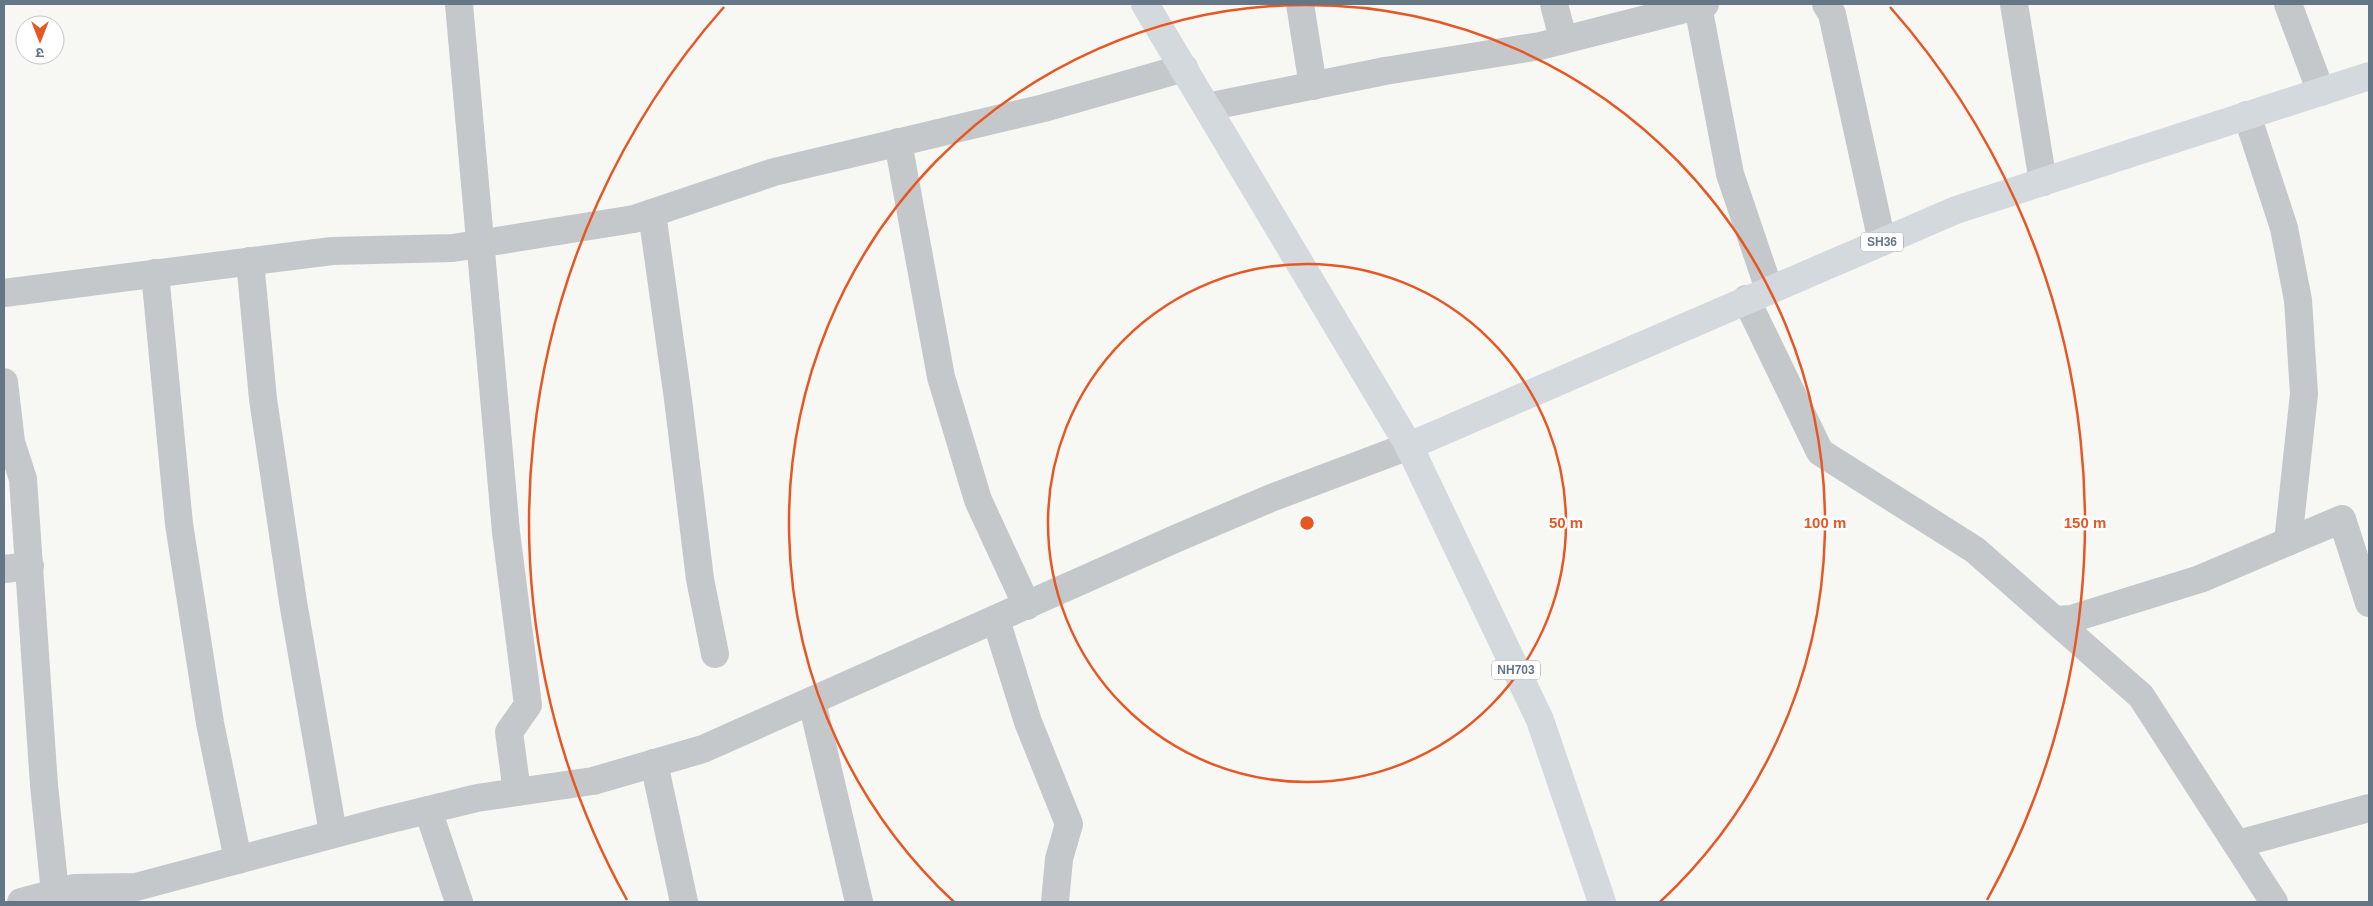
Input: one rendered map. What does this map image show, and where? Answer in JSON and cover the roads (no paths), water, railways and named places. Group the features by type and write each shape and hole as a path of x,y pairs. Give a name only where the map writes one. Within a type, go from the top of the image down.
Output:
{"main road":[{"path":"1145,4 1409,446"},
{"name":"SH36","path":"1409,446 1956,210 2369,76"},
{"name":"NH703","path":"1409,446 1540,720 1602,902"}],"street":[{"path":"459,4 482,243 506,532 528,705 509,732 517,792"},
{"path":"1300,4 1313,86"},
{"path":"1554,4 1563,39"},
{"path":"1826,4 1832,14 1882,242"},
{"path":"2014,4 2043,182"},
{"path":"2288,4 2321,92"},
{"path":"1207,107 1385,71 1540,46 1701,5 1730,174 1758,294 1820,452 1975,550 2141,696 2274,902"},
{"path":"4,294 332,251 453,248 634,219 774,172 1044,108 1184,68"},
{"path":"2247,115 2284,228 2298,300 2304,394 2288,542"},
{"path":"898,142 941,377 978,500 1027,606"},
{"path":"652,214 678,399 700,579 715,654"},
{"path":"250,261 266,418 293,602 333,833"},
{"path":"155,273 179,524 210,723 238,860"},
{"path":"4,382 11,442 23,480 17,567 44,785 55,893"},
{"path":"21,902 74,888 123,895 136,887 333,833 477,798 593,780 703,750 1175,539 1271,498 1409,446"},
{"path":"2055,620 2070,619 2200,580 2342,519 2369,603"},
{"path":"996,620 1028,722 1069,824 1059,859 1056,902"},
{"path":"812,702 859,902"},
{"path":"654,763 684,902"},
{"path":"2238,844 2369,808"},
{"path":"428,810 459,902"}]}
